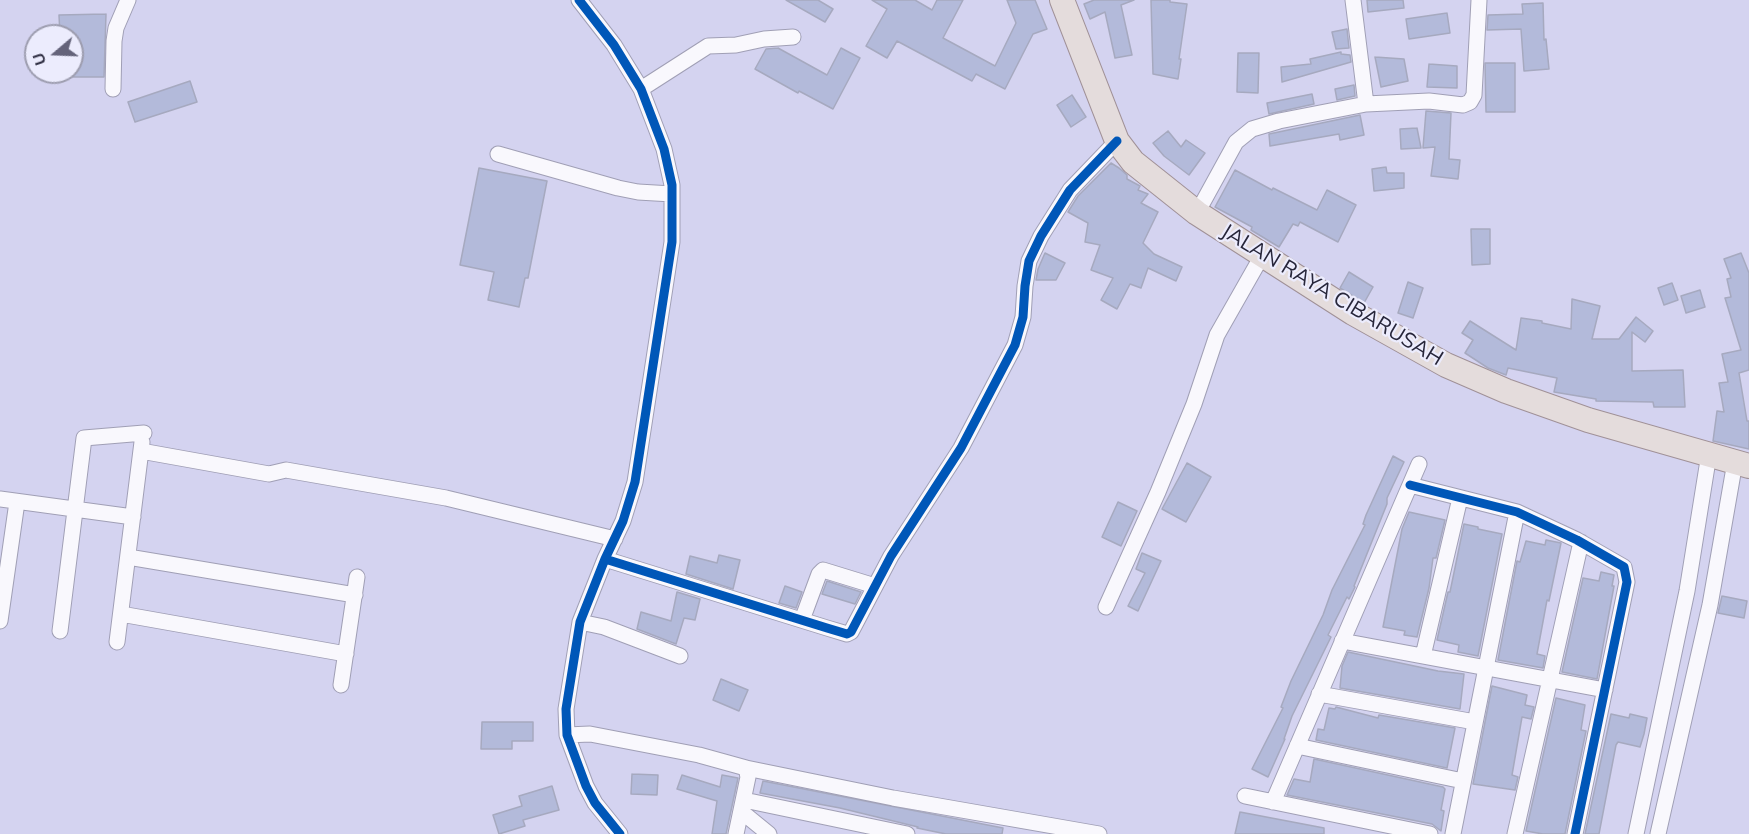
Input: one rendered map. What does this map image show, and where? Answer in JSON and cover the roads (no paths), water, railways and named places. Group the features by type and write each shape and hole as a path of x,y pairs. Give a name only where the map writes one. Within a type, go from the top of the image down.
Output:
{"main road":[{"name":"JALAN RAYA CIBARUSAH","path":"1062,0 1117,141 1133,162 1197,213 1353,313 1446,365 1548,407 1646,438 1742,464"}],"street":[{"path":"113,88 116,28 128,0"},
{"path":"579,0 644,88 663,149 672,194 672,242 644,435 630,502 583,622 566,709 568,734 577,765 594,803 620,834"},
{"path":"1353,0 1366,104"},
{"path":"1197,213 1236,142 1252,129 1279,121 1366,104 1429,100 1463,105 1470,102 1474,96 1479,0"},
{"path":"644,88 708,46 736,45 764,39 793,37"},
{"path":"608,560 850,633 891,556 961,448 1016,345 1023,317 1029,261 1041,236 1070,190 1117,141"},
{"path":"498,154 618,188 672,194"},
{"path":"1106,607 1158,492 1198,395 1217,335 1263,255"},
{"path":"60,631 84,438 144,429 117,642"},
{"path":"141,451 269,474 286,470 446,498 615,538"},
{"path":"1636,834 1687,591 1709,454"},
{"path":"1273,802 1419,464"},
{"path":"1658,834 1742,464"},
{"path":"1410,485 1517,512 1621,564 1627,577 1575,834"},
{"path":"1423,656 1460,498"},
{"path":"0,499 133,517"},
{"path":"0,621 17,502"},
{"path":"1453,834 1517,512"},
{"path":"1515,834 1581,542"},
{"path":"128,557 355,595"},
{"path":"801,620 819,573 823,570 875,586"},
{"path":"341,685 357,577"},
{"path":"121,614 346,654"},
{"path":"583,622 604,627 681,656"},
{"path":"1342,642 1605,690"},
{"path":"1319,694 1475,722"},
{"path":"568,734 590,734 699,755 746,768 893,798 989,813 1098,834"},
{"path":"1297,746 1463,781"},
{"path":"736,834 748,777 746,768"},
{"path":"1245,796 1430,834"},
{"path":"743,806 832,826 899,833"},
{"path":"743,806 770,834"}]}
